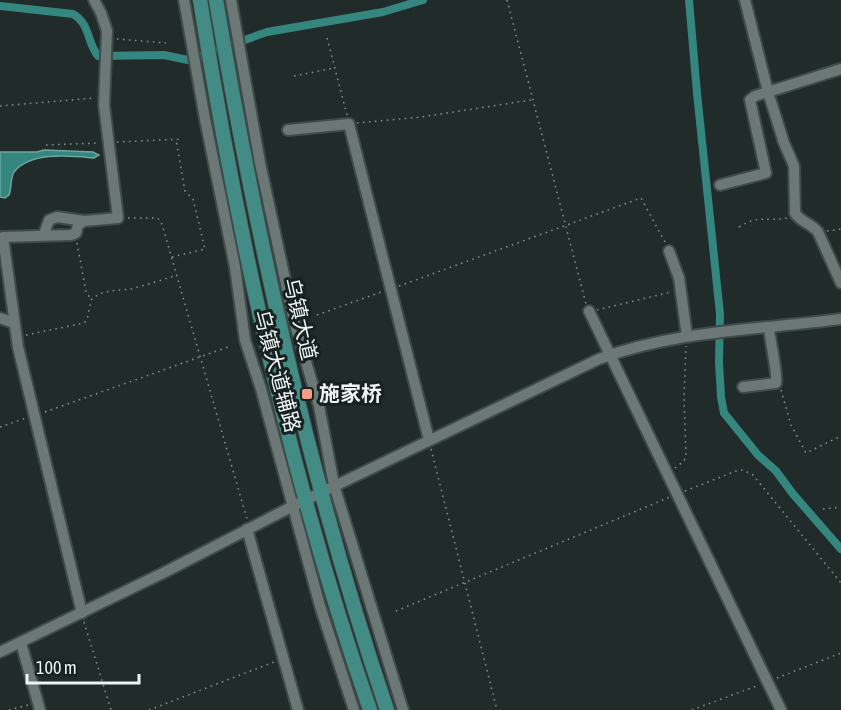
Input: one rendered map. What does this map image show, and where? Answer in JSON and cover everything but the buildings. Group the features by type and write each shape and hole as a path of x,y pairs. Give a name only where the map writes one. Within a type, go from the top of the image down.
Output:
{"main road":[{"name":"乌镇大道","path":"200,0 231,174 264,332 340,620 370,710"},
{"name":"乌镇大道","path":"216,0 228,72 281,332 328,489 360,630 387,710"}],"street":[{"path":"44,234 49,220 57,218 84,221 118,218 104,97 107,43 105,24 94,0"},
{"name":"乌镇大道辅路","path":"184,0 235,267 243,329 320,606 354,710"},
{"path":"216,0 232,4"},
{"path":"745,0 768,92 784,143 794,166 794,203 797,217 813,226 818,232 841,283"},
{"name":"乌镇大道辅路","path":"232,4 247,93 294,321 319,406 328,489 402,710"},
{"path":"187,23 204,29"},
{"path":"720,185 766,173 750,100 755,96 841,69"},
{"path":"228,72 247,93"},
{"path":"288,130 349,124 429,440"},
{"path":"82,613 14,323 3,237 76,233 78,225 84,221"},
{"path":"669,251 676,267 681,290 687,336"},
{"path":"589,311 781,710"},
{"path":"0,318 14,323"},
{"path":"0,652 292,506 611,355 687,336 841,319"},
{"path":"743,387 776,383 777,376 769,328"},
{"path":"249,529 298,710"},
{"path":"21,643 38,706"}],"path":[{"path":"507,0 589,311 681,290"},
{"path":"327,38 349,124 421,117 532,100"},
{"path":"107,43 166,43"},
{"path":"294,76 335,68"},
{"path":"0,106 104,97"},
{"path":"172,257 205,249 192,196 185,190 176,140"},
{"path":"316,315 641,198 656,222 669,251"},
{"path":"118,218 150,217 161,221 249,529"},
{"path":"739,227 751,220 761,218 797,217"},
{"path":"818,232 841,229"},
{"path":"17,337 84,323 87,320 91,300 86,292 76,233"},
{"path":"91,300 107,291 132,288 177,276"},
{"path":"666,472 679,466 686,456 684,364 687,336"},
{"path":"0,427 228,347"},
{"path":"776,383 780,387 790,425 806,453 841,436"},
{"path":"429,440 497,710"},
{"path":"396,611 677,494 743,470 753,475 841,583"},
{"path":"823,509 841,507"},
{"path":"82,613 111,710"},
{"path":"149,710 284,658"},
{"path":"9,710 38,706"}],"water":[{"path":"44,150 93,152 99,155 94,158 52,156 30,161 21,165 14,172 9,195 5,198 0,197 0,152"}],"waterway":[{"path":"0,6 73,14 86,28 98,56 164,55 188,60 267,32 383,12 423,0"},
{"path":"689,0 720,314 719,362 724,413 841,549"}],"place":[{"name":"施家桥","path":"307,394"}]}
